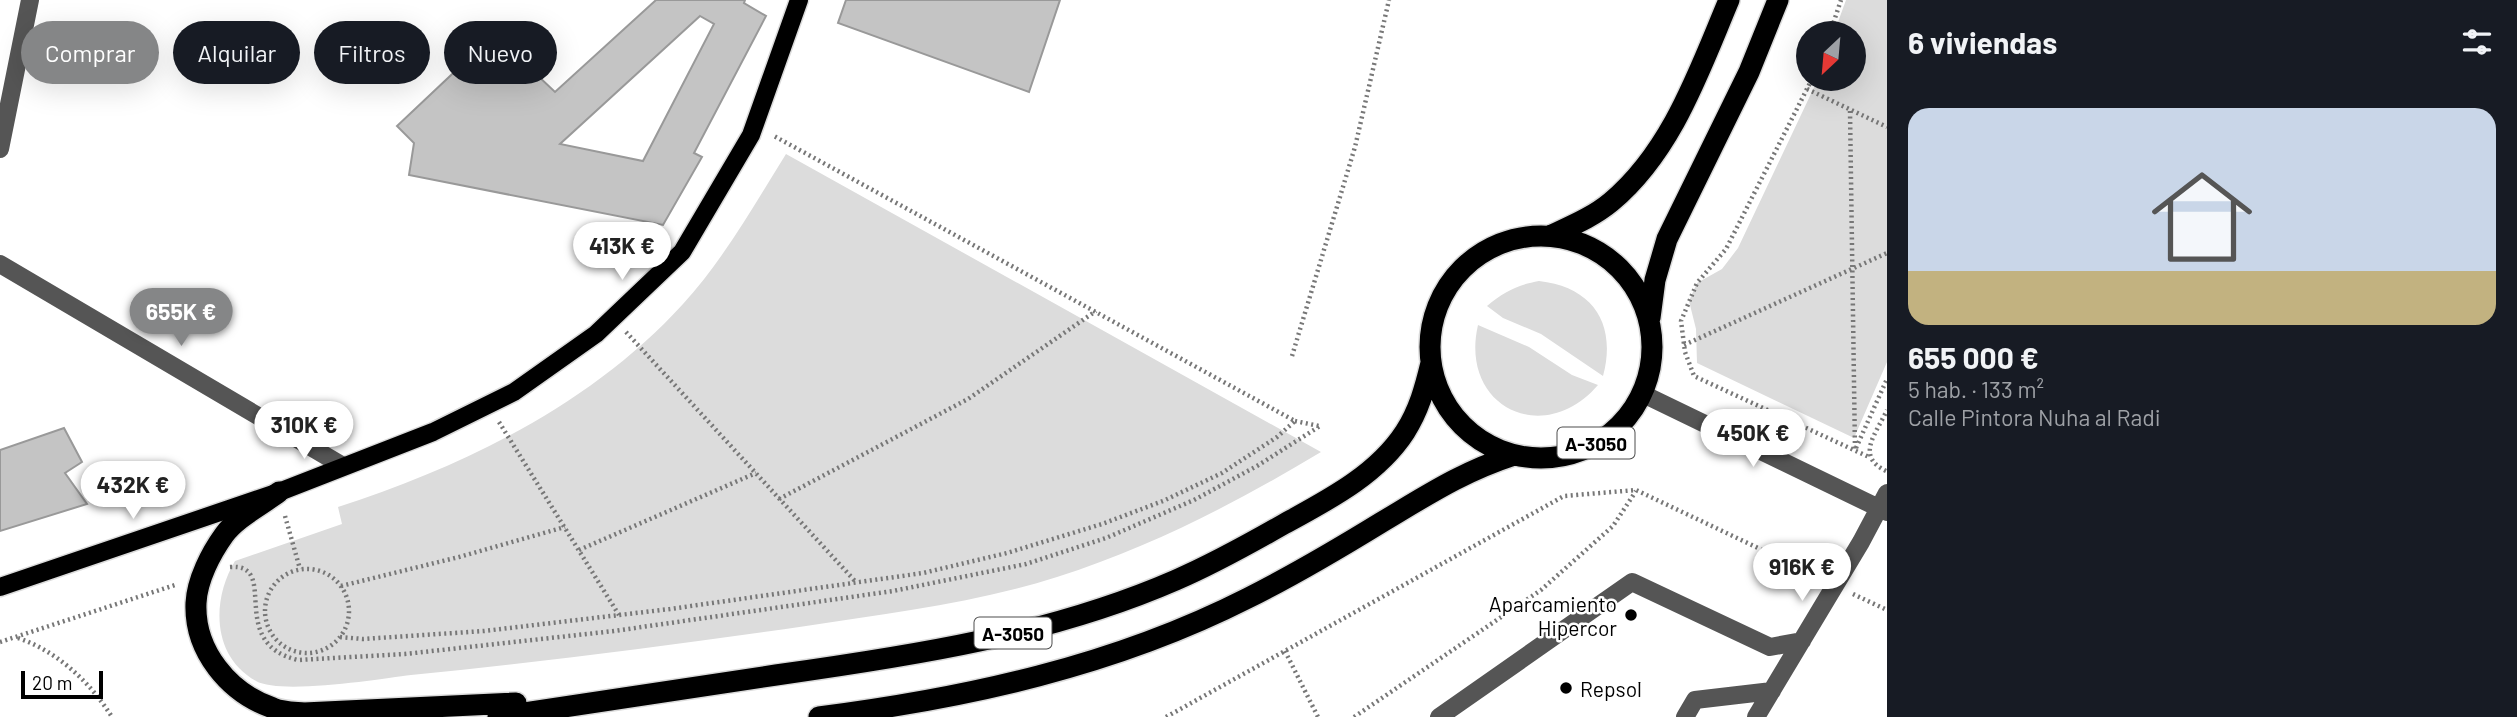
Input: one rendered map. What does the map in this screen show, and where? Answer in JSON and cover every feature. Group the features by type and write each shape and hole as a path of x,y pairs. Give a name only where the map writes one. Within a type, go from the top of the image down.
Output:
{"highway":[{"name":"A-3050","path":"1550,236 1588,218 1610,203 1646,164 1681,109 1729,0"},
{"name":"A-3050","path":"1431,363 1438,388 1451,411 1468,431 1490,446 1514,455 1553,458 1590,448 1621,426 1643,394 1653,358 1650,320 1655,280 1667,239 1749,72 1779,0"},
{"name":"A-3050","path":"498,717 941,650 1096,609 1175,581 1238,550 1323,502 1351,485 1380,461 1404,434 1420,407 1431,363 1431,330 1441,298 1460,271 1486,250 1517,238 1550,236 1584,244 1614,262 1636,288 1650,320"},
{"name":"A-3050","path":"819,717 938,699 1010,684 1087,663 1162,635 1247,599 1306,567 1438,486 1476,468 1514,455"},
{"path":"279,492 226,532 203,575 196,603 199,628 209,657 225,678 244,694 274,709 304,713 644,695"}],"main road":[{"path":"0,587 279,492 433,432 514,392 596,334 682,252 755,126 799,0"}],"street":[{"path":"0,149 30,0"},
{"path":"0,264 343,466"},
{"path":"1643,394 1885,504 1756,717"},
{"path":"1449,715 1632,582 1770,647 1801,641"},
{"path":"1685,717 1696,700 1772,691"}],"path":[{"path":"1292,356 1355,146 1389,0"},
{"path":"1834,21 1842,0"},
{"path":"1806,91 1726,250 1697,283 1681,321 1684,345 1694,376 1855,450 1869,457 1874,465 1887,471"},
{"path":"1811,91 1887,127"},
{"path":"1850,111 1855,450"},
{"path":"0,642 203,575 236,567 253,577 256,586 256,621 260,634 276,652 298,660 405,654 614,631 893,591 1026,564 1106,538 1194,500 1257,466 1320,426 1295,421 755,126"},
{"path":"1684,345 1887,253"},
{"path":"779,499 968,399 1096,311"},
{"path":"613,318 856,582"},
{"path":"1855,450 1887,379"},
{"path":"488,404 619,615"},
{"path":"1869,457 1887,410"},
{"path":"340,637 363,639 484,631 923,573 1007,553 1102,524 1163,501 1222,473 1277,437 1295,421"},
{"path":"579,550 756,473"},
{"path":"1354,717 1541,590 1613,526 1636,490"},
{"path":"1166,717 1564,496 1636,490 1887,610"},
{"path":"279,492 300,569"},
{"path":"341,586 565,527"},
{"path":"300,569 323,572 341,586 347,598 349,612 340,637 330,647 303,653 278,643 265,619 268,592 287,573 300,569"},
{"path":"16,637 44,649 69,667 92,689 112,717"},
{"path":"1285,651 1318,717"}],"shaded area":[{"path":"1846,0 1887,0 1887,362 1854,438 1697,363 1696,329 1689,301 1697,283 1722,269 1738,248 1812,91 1866,91 1866,21 1838,21"},
{"path":"786,154 1321,452 1225,506 1126,552 1057,577 964,601 757,633 331,685 268,685 256,681 241,670 230,657 220,626 222,592 235,561 342,524 338,507 386,491 479,451 524,428 609,372 647,340 698,287 738,231"},
{"path":"1539,281 1574,291 1596,311 1606,340 1603,376 1541,334 1503,318 1487,306 1511,290"},
{"path":"1478,325 1529,347 1572,375 1598,385 1577,404 1554,414 1531,415 1511,409 1493,397 1481,378 1475,354"}],"building":[{"path":"656,0 745,0 744,3 766,16 694,153 702,157 663,225 409,175 414,143 397,126 444,82 444,84 547,84 555,92","holes":["700,16 714,24 643,161 560,144"]},
{"path":"846,0 1060,0 1029,92 838,23"},
{"path":"64,428 82,462 65,473 87,504 0,531 0,450"}],"place":[{"name":"Aparcamiento Hipercor","path":"1631,615"},
{"name":"Repsol","path":"1566,688"}]}
